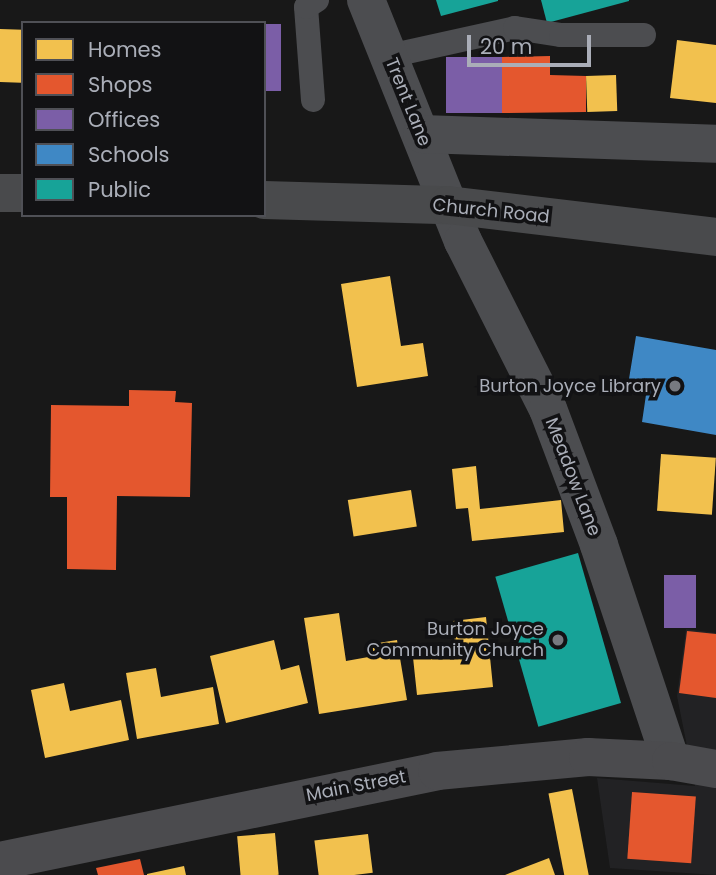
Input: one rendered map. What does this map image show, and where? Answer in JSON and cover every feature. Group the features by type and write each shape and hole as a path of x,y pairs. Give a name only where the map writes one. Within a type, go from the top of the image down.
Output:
{"main road":[{"path":"0,193 21,193"},
{"name":"Church Road","path":"266,200 448,205 716,237"}],"street":[{"name":"Trent Lane","path":"366,0 422,134 448,205"},
{"path":"422,134 716,144"},
{"name":"Meadow Lane","path":"448,205 548,409 599,545 671,761"},
{"name":"Main Street","path":"0,861 438,771 588,757 671,761 716,768"}],"lane":[{"path":"313,100 306,7 317,0"},
{"path":"389,56 515,28 561,35 644,35"}],"shaded area":[{"path":"686,629 716,633 716,875 610,868 597,778 695,786 677,696"}],"building: Homes":[{"path":"0,29 21,30 21,83 0,82"},
{"path":"677,40 716,45 716,103 670,98"},
{"path":"616,75 617,111 587,112 586,76"},
{"path":"390,276 401,346 423,343 428,376 357,387 341,284"},
{"path":"661,454 716,458 712,515 657,511"},
{"path":"476,466 480,509 561,500 564,532 472,541 468,508 456,509 452,469"},
{"path":"411,490 417,527 354,537 348,500"},
{"path":"339,613 346,661 374,656 372,644 397,640 407,700 319,714 304,618"},
{"path":"486,617 493,687 417,695 412,648 455,643 453,621"},
{"path":"274,640 281,670 299,665 308,703 226,723 210,656"},
{"path":"156,668 161,697 213,687 219,724 137,739 126,673"},
{"path":"64,683 70,711 121,700 129,740 45,758 31,690"},
{"path":"572,789 589,875 564,875 548,794"},
{"path":"275,833 279,875 241,875 237,836"},
{"path":"368,834 373,873 319,875 314,841"},
{"path":"549,858 555,875 505,875"},
{"path":"184,866 186,875 147,875 147,874"}],"building: Shops":[{"path":"550,56 550,75 586,76 586,112 502,113 502,57"},
{"path":"129,390 176,391 175,402 192,403 190,497 117,496 116,570 67,569 67,497 50,497 51,405 129,406"},
{"path":"687,631 716,634 716,698 679,693"},
{"path":"632,792 696,796 691,863 627,859"},
{"path":"140,859 144,875 98,875 96,868"}],"building: Offices":[{"path":"266,24 281,24 281,91 266,91"},
{"path":"446,57 502,57 502,113 446,113"},
{"path":"664,575 696,575 696,628 664,628"}],"building: Schools":[{"name":"Burton Joyce Library","path":"636,336 716,350 716,435 642,422 647,388 628,385"}],"building: Public":[{"path":"436,0 498,0 498,1 441,16"},
{"path":"541,0 629,0 629,1 547,23"},
{"name":"Burton Joyce Community Church","path":"578,553 621,703 538,727 495,577"}],"place":[{"name":"Burton Joyce Library","path":"675,386"},
{"name":"Burton Joyce Community Church","path":"558,640"}]}
